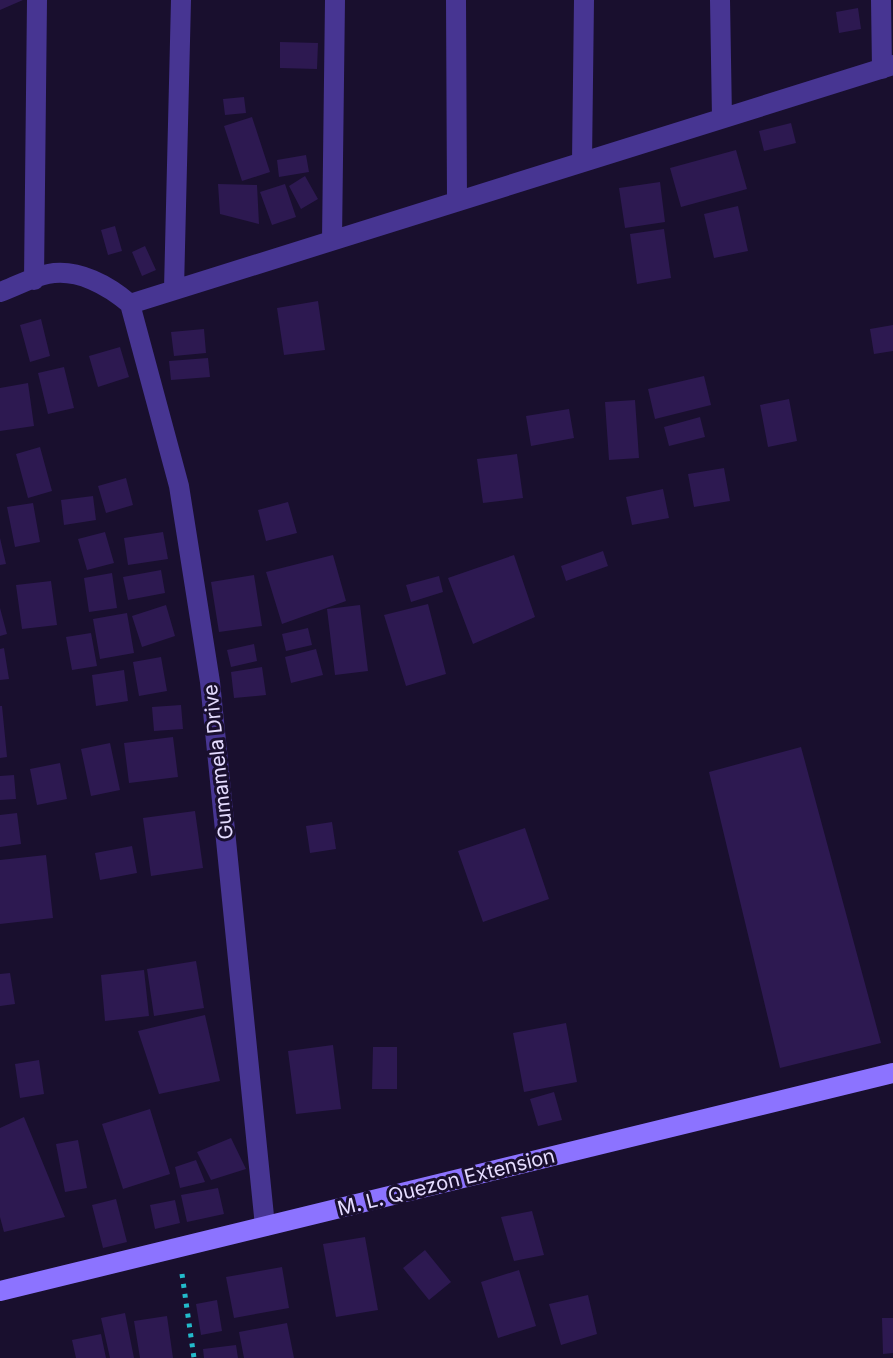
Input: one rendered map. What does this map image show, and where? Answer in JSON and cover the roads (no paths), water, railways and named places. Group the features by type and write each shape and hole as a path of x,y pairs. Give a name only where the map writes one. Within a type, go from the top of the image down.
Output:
{"street":[{"path":"34,280 37,0"},
{"path":"174,289 181,0"},
{"path":"332,240 335,0"},
{"path":"456,0 457,201"},
{"path":"582,162 584,0"},
{"path":"720,0 722,118"},
{"path":"0,292 50,274 80,276 112,288 130,304 887,67 881,0"},
{"name":"Gumamela Drive","path":"130,304 179,486 210,682 265,1226"},
{"name":"M. L. Quezon Extension","path":"0,1291 893,1073"}]}
